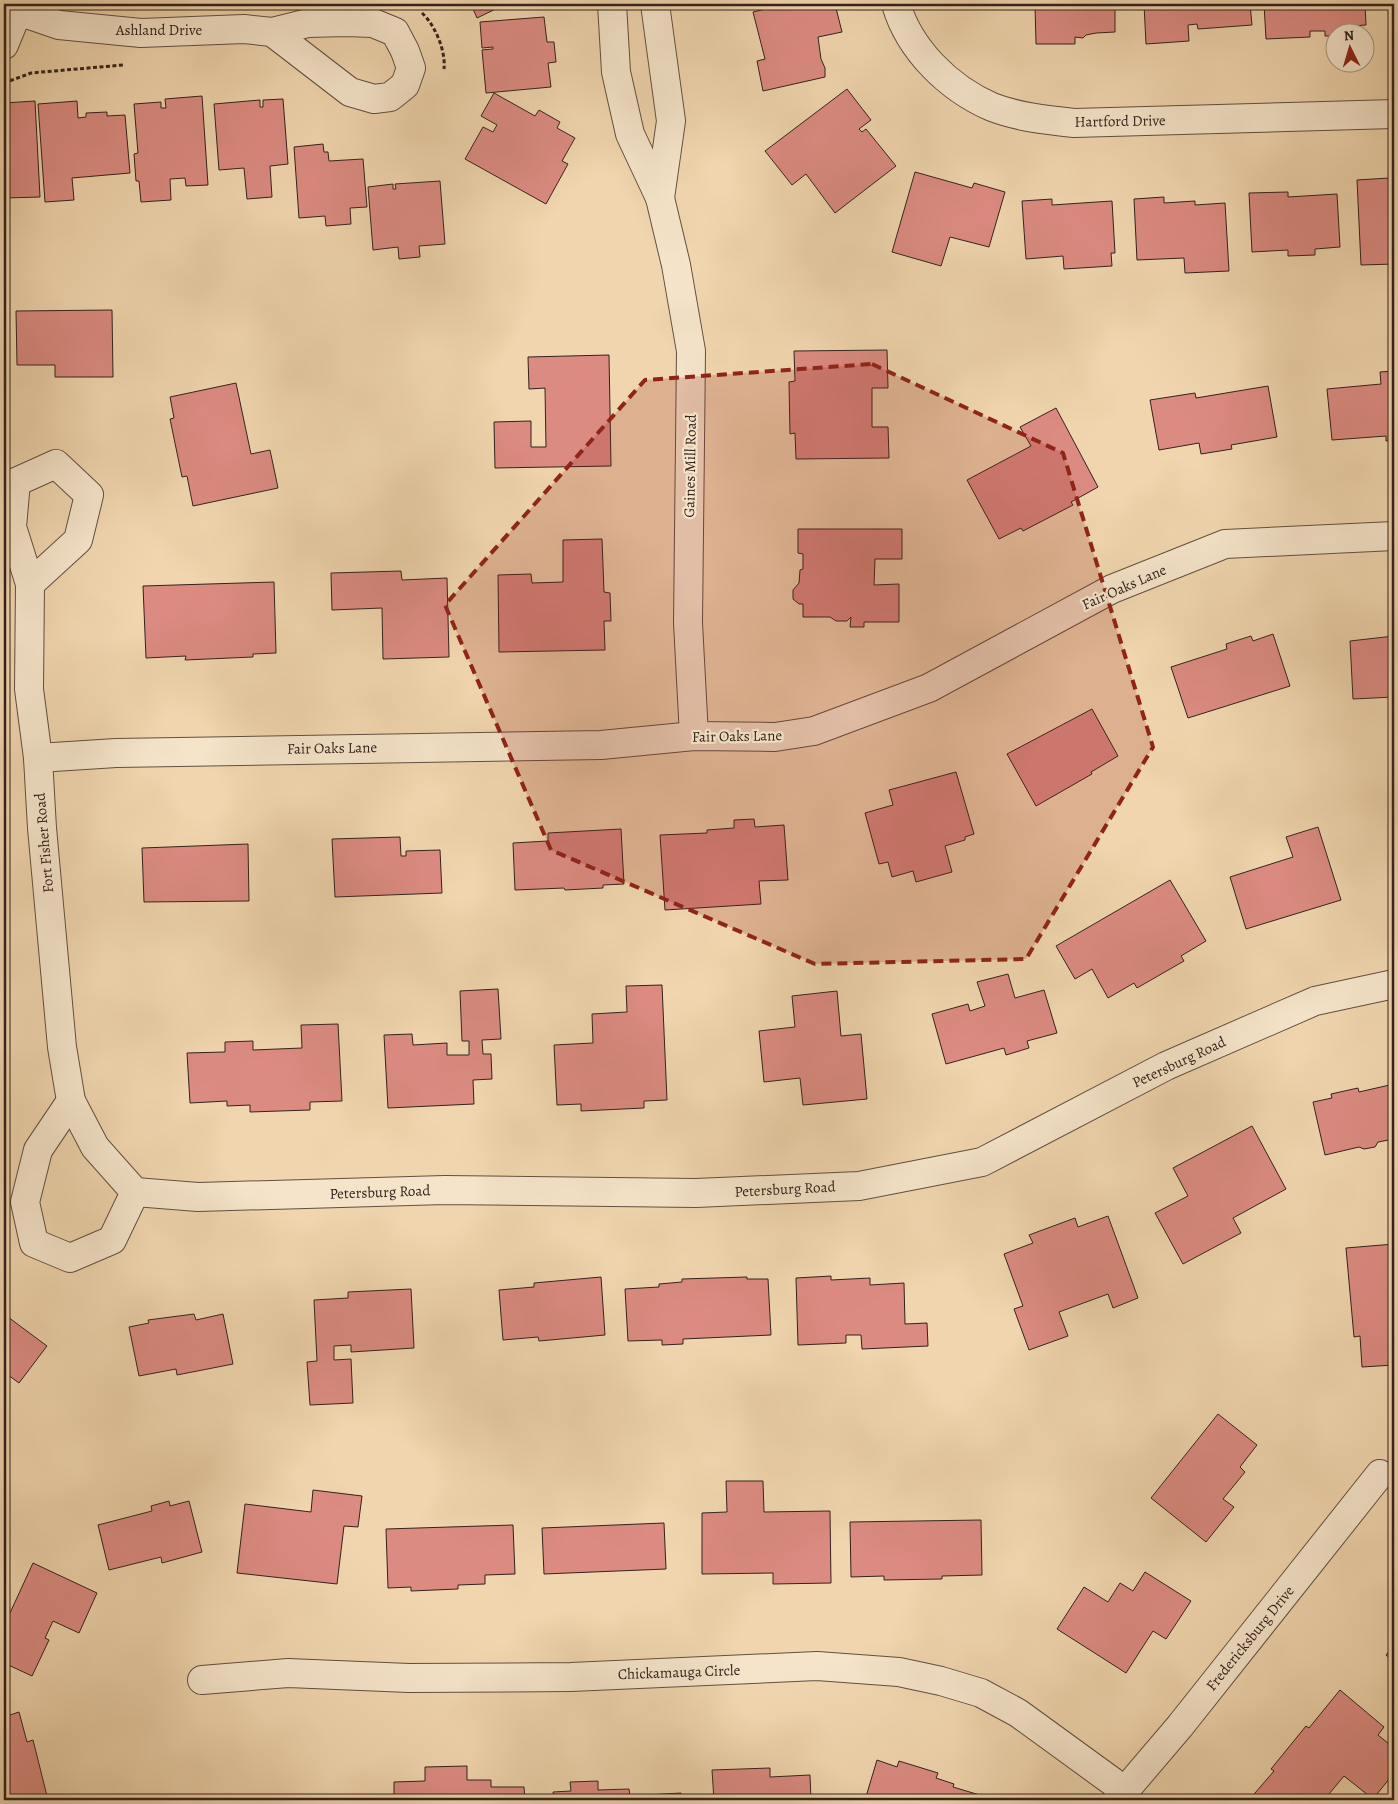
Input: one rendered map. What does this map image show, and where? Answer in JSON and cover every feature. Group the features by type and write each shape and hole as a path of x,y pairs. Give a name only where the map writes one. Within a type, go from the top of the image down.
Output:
{"street":[{"name":"Gaines Mill Road","path":"612,4 616,72 630,134 660,198 676,264 691,350 688,622 694,736"},
{"name":"Gaines Mill Road","path":"655,4 671,122 660,198"},
{"name":"Hartford Drive","path":"896,4 902,24 925,57 956,85 991,106 1032,118 1074,122 1394,114"},
{"name":"Ashland Drive","path":"4,45 12,8 59,25 141,33 244,30 272,32"},
{"name":"Fair Oaks Lane","path":"38,758 135,752 602,745 694,736 775,737 814,731 929,688 1112,590 1226,544 1394,536"},
{"name":"Fort Fisher Road","path":"30,584 29,689 38,758 42,828 62,1037 71,1102 95,1147 135,1192"},
{"name":"Petersburg Road","path":"135,1192 198,1197 445,1190 696,1193 859,1186 982,1162 1166,1066 1315,1000 1394,984"},
{"path":"71,1102 38,1150 25,1202 34,1243 70,1258 112,1240 135,1192"},
{"name":"Fredericksburg Drive","path":"1121,1795 1180,1726 1380,1474"},
{"name":"Chickamauga Circle","path":"202,1680 288,1673 410,1678 572,1677 817,1666 900,1672 941,1680 981,1694 1018,1714 1121,1795"}],"path":[{"path":"417,9 428,18 440,44 445,64 444,71"},
{"path":"4,83 31,72 132,65"}],"highlighted area":[{"path":"872,364 1063,453 1153,747 1026,959 815,964 551,850 445,605 645,380"}],"building":[{"path":"471,4 506,4 477,18"},
{"path":"787,4 835,4 842,32 818,37 821,59 825,68 825,77 763,91 757,61 765,59 753,12"},
{"path":"1035,4 1115,4 1115,32 1096,33 1086,35 1083,38 1075,37 1075,44 1036,44"},
{"path":"1144,4 1250,4 1252,25 1198,29 1197,24 1188,25 1189,41 1146,44"},
{"path":"1264,4 1365,4 1366,22 1326,22 1326,36 1325,31 1310,31 1310,37 1266,39"},
{"path":"1388,4 1394,4 1394,28 1389,29"},
{"path":"544,17 547,42 554,42 556,62 548,63 551,87 486,93 482,50 493,49 493,47 482,48 480,22"},
{"path":"847,89 871,120 859,129 862,132 866,129 896,166 835,213 806,174 792,185 765,151"},
{"path":"494,93 535,116 539,110 560,122 557,128 575,138 562,161 568,164 546,204 465,159 483,127 493,132 497,125 481,116"},
{"path":"202,96 208,185 186,186 185,178 170,179 171,200 141,202 139,181 136,181 134,154 138,153 134,104 161,102 161,108 166,108 165,99"},
{"path":"283,99 288,164 270,166 272,197 247,199 244,168 219,170 214,104 260,100 260,107 263,107 263,100"},
{"path":"35,101 40,197 4,198 4,103"},
{"path":"77,101 78,118 86,117 86,113 107,112 107,116 125,115 130,173 72,178 74,200 45,202 38,104"},
{"path":"323,144 324,152 328,152 329,161 363,159 367,207 350,208 351,224 326,226 325,216 299,218 294,147"},
{"path":"915,172 972,188 974,183 1005,192 989,247 950,237 941,266 892,252"},
{"path":"1389,178 1390,201 1394,201 1394,264 1361,265 1357,180"},
{"path":"440,181 445,244 419,246 420,257 399,259 398,247 373,250 368,187 393,184 393,189 396,189 395,184"},
{"path":"1288,192 1288,197 1337,194 1340,247 1315,249 1315,255 1288,256 1288,250 1252,252 1249,193"},
{"path":"1164,197 1164,203 1195,201 1195,205 1225,203 1229,271 1185,273 1184,258 1137,260 1134,199"},
{"path":"1052,199 1052,205 1112,201 1115,253 1111,253 1112,266 1064,269 1063,256 1026,259 1022,201"},
{"path":"112,310 113,377 55,377 55,365 17,365 16,311"},
{"path":"887,350 888,388 872,388 872,427 888,427 889,458 796,459 795,433 790,434 789,382 795,381 794,351"},
{"path":"609,355 611,466 495,468 494,422 531,421 531,447 546,447 545,388 529,389 528,357"},
{"path":"1394,371 1394,440 1386,441 1386,436 1332,440 1327,389 1381,384 1380,372"},
{"path":"236,383 251,454 270,450 278,488 193,506 187,476 182,477 170,419 174,418 170,397"},
{"path":"1268,386 1277,437 1231,445 1232,449 1201,454 1199,443 1159,450 1150,400 1195,393 1196,398"},
{"path":"1056,408 1098,487 1071,502 1073,505 1023,531 1021,528 999,539 967,480 1031,446 1020,427"},
{"path":"798,529 902,529 902,559 875,559 874,585 899,584 899,622 864,622 864,627 850,627 851,617 847,621 836,621 830,617 803,617 803,604 799,604 793,599 793,590 799,583 800,570 803,569 803,554 798,553"},
{"path":"602,539 604,592 610,593 611,621 604,621 605,650 499,652 498,575 531,574 532,583 563,582 563,540"},
{"path":"401,571 402,580 447,578 449,657 383,659 382,608 332,610 331,573"},
{"path":"274,582 276,653 253,654 253,657 185,660 186,656 146,658 143,586"},
{"path":"1273,634 1290,686 1188,718 1171,667 1227,649 1226,644 1251,636 1253,641"},
{"path":"1394,636 1394,697 1353,699 1350,641"},
{"path":"1092,709 1118,756 1091,772 1092,774 1036,806 1007,754"},
{"path":"956,772 974,834 965,837 965,840 945,846 952,872 916,882 913,871 892,877 888,862 879,864 865,813 893,805 889,790"},
{"path":"754,819 755,827 784,825 788,880 759,881 761,904 665,910 660,835 707,833 707,830 734,828 734,820"},
{"path":"1318,827 1341,900 1246,929 1230,877 1293,857 1286,837"},
{"path":"621,829 624,884 603,885 603,888 515,890 513,843 548,841 548,833"},
{"path":"400,837 401,856 406,856 406,851 440,850 442,893 335,897 332,839"},
{"path":"248,844 249,901 144,902 142,848"},
{"path":"1170,880 1206,941 1181,956 1184,961 1137,988 1134,983 1108,998 1092,969 1075,979 1056,946"},
{"path":"1008,974 1015,998 1044,990 1057,1033 1027,1041 1029,1048 1006,1055 1004,1048 946,1064 932,1014 968,1004 970,1011 985,1006 977,982"},
{"path":"662,985 667,1100 644,1101 644,1108 581,1111 581,1104 557,1105 554,1045 593,1043 592,1014 627,1012 626,986"},
{"path":"498,989 501,1039 482,1040 483,1054 491,1054 492,1079 473,1080 474,1104 388,1108 384,1035 412,1034 413,1045 447,1043 447,1055 469,1055 469,1041 462,1041 460,991"},
{"path":"837,991 841,1036 861,1034 867,1099 803,1105 800,1078 764,1082 759,1031 795,1027 792,996"},
{"path":"338,1024 342,1101 310,1102 310,1110 250,1112 250,1105 227,1106 227,1101 190,1103 187,1053 225,1052 225,1042 253,1041 253,1050 302,1048 301,1025"},
{"path":"1394,1084 1394,1139 1378,1142 1375,1147 1364,1149 1359,1147 1325,1155 1313,1102 1332,1098 1331,1094 1358,1088 1359,1092"},
{"path":"1252,1126 1286,1189 1233,1218 1241,1233 1183,1264 1155,1213 1188,1196 1173,1168"},
{"path":"1108,1216 1138,1298 1113,1308 1108,1294 1059,1312 1068,1336 1029,1350 1014,1309 1023,1306 1004,1254 1033,1243 1029,1235 1075,1218 1078,1227"},
{"path":"1394,1244 1394,1365 1362,1367 1360,1336 1354,1337 1346,1248"},
{"path":"831,1276 831,1280 870,1278 870,1285 904,1283 905,1324 927,1323 928,1346 862,1349 861,1335 846,1335 846,1343 798,1345 796,1278"},
{"path":"601,1277 605,1335 539,1341 538,1337 503,1340 499,1290 534,1287 534,1283"},
{"path":"747,1277 747,1279 768,1279 771,1335 683,1339 683,1344 662,1345 662,1340 628,1341 625,1289 659,1287 659,1284 682,1282 682,1279"},
{"path":"411,1289 414,1348 351,1352 351,1345 334,1346 334,1360 351,1359 353,1403 310,1405 307,1362 317,1361 314,1300 348,1298 348,1292"},
{"path":"4,1314 47,1346 19,1383 4,1372"},
{"path":"194,1314 196,1320 223,1314 233,1364 177,1375 176,1369 139,1376 129,1327 149,1323 148,1320"},
{"path":"1218,1414 1257,1445 1240,1467 1245,1472 1223,1499 1234,1507 1206,1542 1151,1498"},
{"path":"726,1481 763,1481 764,1512 830,1511 831,1583 773,1584 773,1573 702,1574 702,1513 727,1512"},
{"path":"313,1490 362,1496 358,1527 344,1526 337,1584 237,1573 245,1504 311,1512"},
{"path":"169,1501 170,1506 189,1501 202,1552 162,1563 161,1557 109,1570 98,1525 152,1511 151,1506"},
{"path":"981,1520 982,1575 942,1576 942,1579 884,1580 884,1576 851,1577 850,1522"},
{"path":"664,1523 666,1569 544,1574 542,1528"},
{"path":"513,1525 515,1574 485,1575 485,1584 458,1585 458,1589 411,1591 411,1587 388,1588 386,1529"},
{"path":"33,1563 97,1593 79,1633 53,1621 45,1638 49,1640 32,1676 4,1663 4,1626"},
{"path":"1145,1572 1191,1601 1166,1639 1153,1631 1126,1673 1057,1629 1084,1587 1108,1602 1120,1583 1133,1591"},
{"path":"1394,1645 1394,1662 1386,1655"},
{"path":"1340,1690 1384,1727 1378,1735 1394,1748 1394,1773 1373,1799 1344,1776 1324,1800 1249,1800 1274,1771 1271,1769 1306,1726 1309,1728"},
{"path":"19,1712 27,1742 33,1740 48,1800 4,1800 4,1717"},
{"path":"877,1760 897,1767 899,1761 938,1773 936,1778 954,1784 953,1787 983,1796 981,1800 865,1800"},
{"path":"467,1766 467,1780 491,1780 491,1787 524,1787 525,1800 394,1800 394,1782 425,1781 425,1767"},
{"path":"770,1768 770,1777 810,1775 811,1800 714,1800 712,1770"},
{"path":"598,1781 598,1790 629,1789 630,1796 681,1793 682,1800 554,1800 553,1792 571,1791 570,1782"}]}
